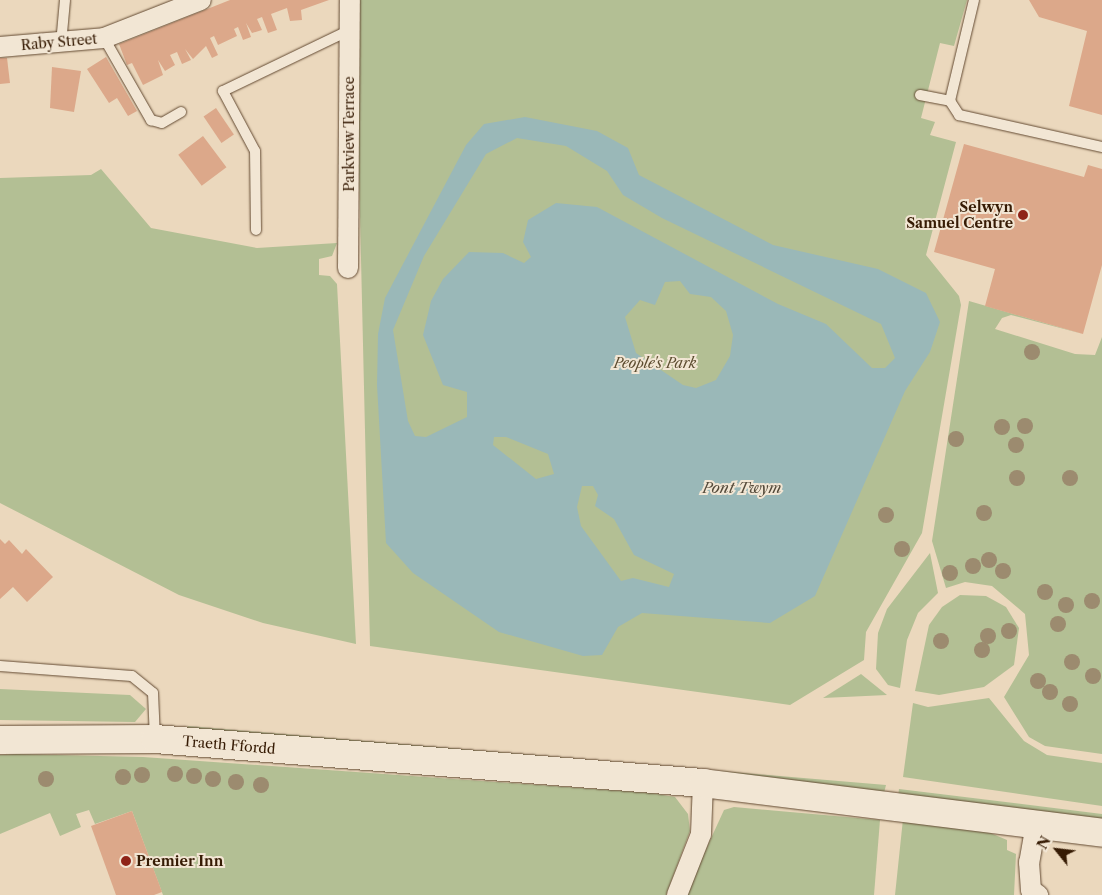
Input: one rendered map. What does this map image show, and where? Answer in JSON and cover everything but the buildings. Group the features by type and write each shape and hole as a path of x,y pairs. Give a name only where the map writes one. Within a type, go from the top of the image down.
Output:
{"main road":[{"name":"Traeth Ffordd","path":"0,740 155,739 703,783 1102,833"}],"street":[{"name":"Raby Street","path":"0,47 61,44 104,38 201,0"},
{"name":"Parkview Terrace","path":"348,268 350,0"},
{"path":"677,895 701,834 703,783"},
{"path":"1036,824 1029,862 1031,890 1038,895"}],"lane":[{"path":"61,44 65,0"},
{"path":"950,101 974,0"},
{"path":"256,230 255,151 223,91 350,30"},
{"path":"104,38 151,120 162,123 181,112"},
{"path":"920,94 950,101 959,115 1102,147"},
{"path":"4,668 132,676 153,692 155,739"}],"green space":[{"name":"People's Park","path":"355,0 967,0 954,46 940,43 921,118 935,122 930,135 956,142 926,255 959,296 961,305 922,533 866,632 864,660 790,705 370,646"},
{"path":"101,169 151,228 257,248 337,243 332,256 319,259 319,275 330,276 337,284 356,644 263,623 179,595 0,503 0,178 91,175"},
{"path":"969,301 1083,334 1011,315 1002,318 995,329 1075,354 1095,355 1102,337 1102,754 1045,746 1029,737 1004,697 1029,655 1025,614 992,586 965,582 946,588 932,541"},
{"path":"930,553 938,593 918,613 907,640 900,688 888,685 876,669 878,633 887,609"},
{"path":"960,595 986,596 1006,607 1019,628 1014,665 984,687 939,695 915,691 929,625 942,607"},
{"path":"861,674 887,695 823,698"},
{"path":"0,689 130,695 146,709 135,722 0,720"},
{"path":"989,698 1024,741 1047,755 1102,763 1102,806 903,777 913,703 928,707"},
{"path":"188,726 886,785 884,793 184,732"},
{"path":"0,755 143,757 651,793 675,797 688,814 690,831 666,895 163,895 132,811 95,824 89,810 76,814 81,827 60,836 50,813 0,834"},
{"path":"899,789 1102,814 1102,821 898,796"},
{"path":"734,807 880,820 874,895 685,895 724,810"},
{"path":"903,819 981,829 1007,840 1007,850 1016,854 1014,895 895,895"}],"water":[{"name":"Pont Twym","path":"525,117 597,131 628,148 639,175 773,245 878,269 926,293 940,322 930,352 905,391 815,596 770,623 642,613 618,627 602,655 583,656 499,632 413,573 386,543 377,385 378,334 385,298 466,145 484,124","holes":["517,138 566,146 607,171 623,195 662,218 881,324 895,358 885,368 872,368 826,324 778,304 597,207 556,203 528,220 523,242 531,257 524,263 503,253 469,252 443,279 431,301 423,335 443,385 467,392 467,417 426,437 415,436 408,421 393,330 424,256 486,154","680,281 690,294 711,297 726,311 733,335 730,356 716,380 696,388 683,385 636,353 625,317 640,300 655,305 665,282","494,437 506,437 548,454 554,474 536,479 493,445","582,486 593,486 598,495 595,506 614,519 634,555 674,574 669,587 633,578 621,581 581,526 577,507"]}],"place":[{"name":"Selwyn Samuel Centre","path":"1023,215"},
{"name":"Premier Inn","path":"126,861"}]}
